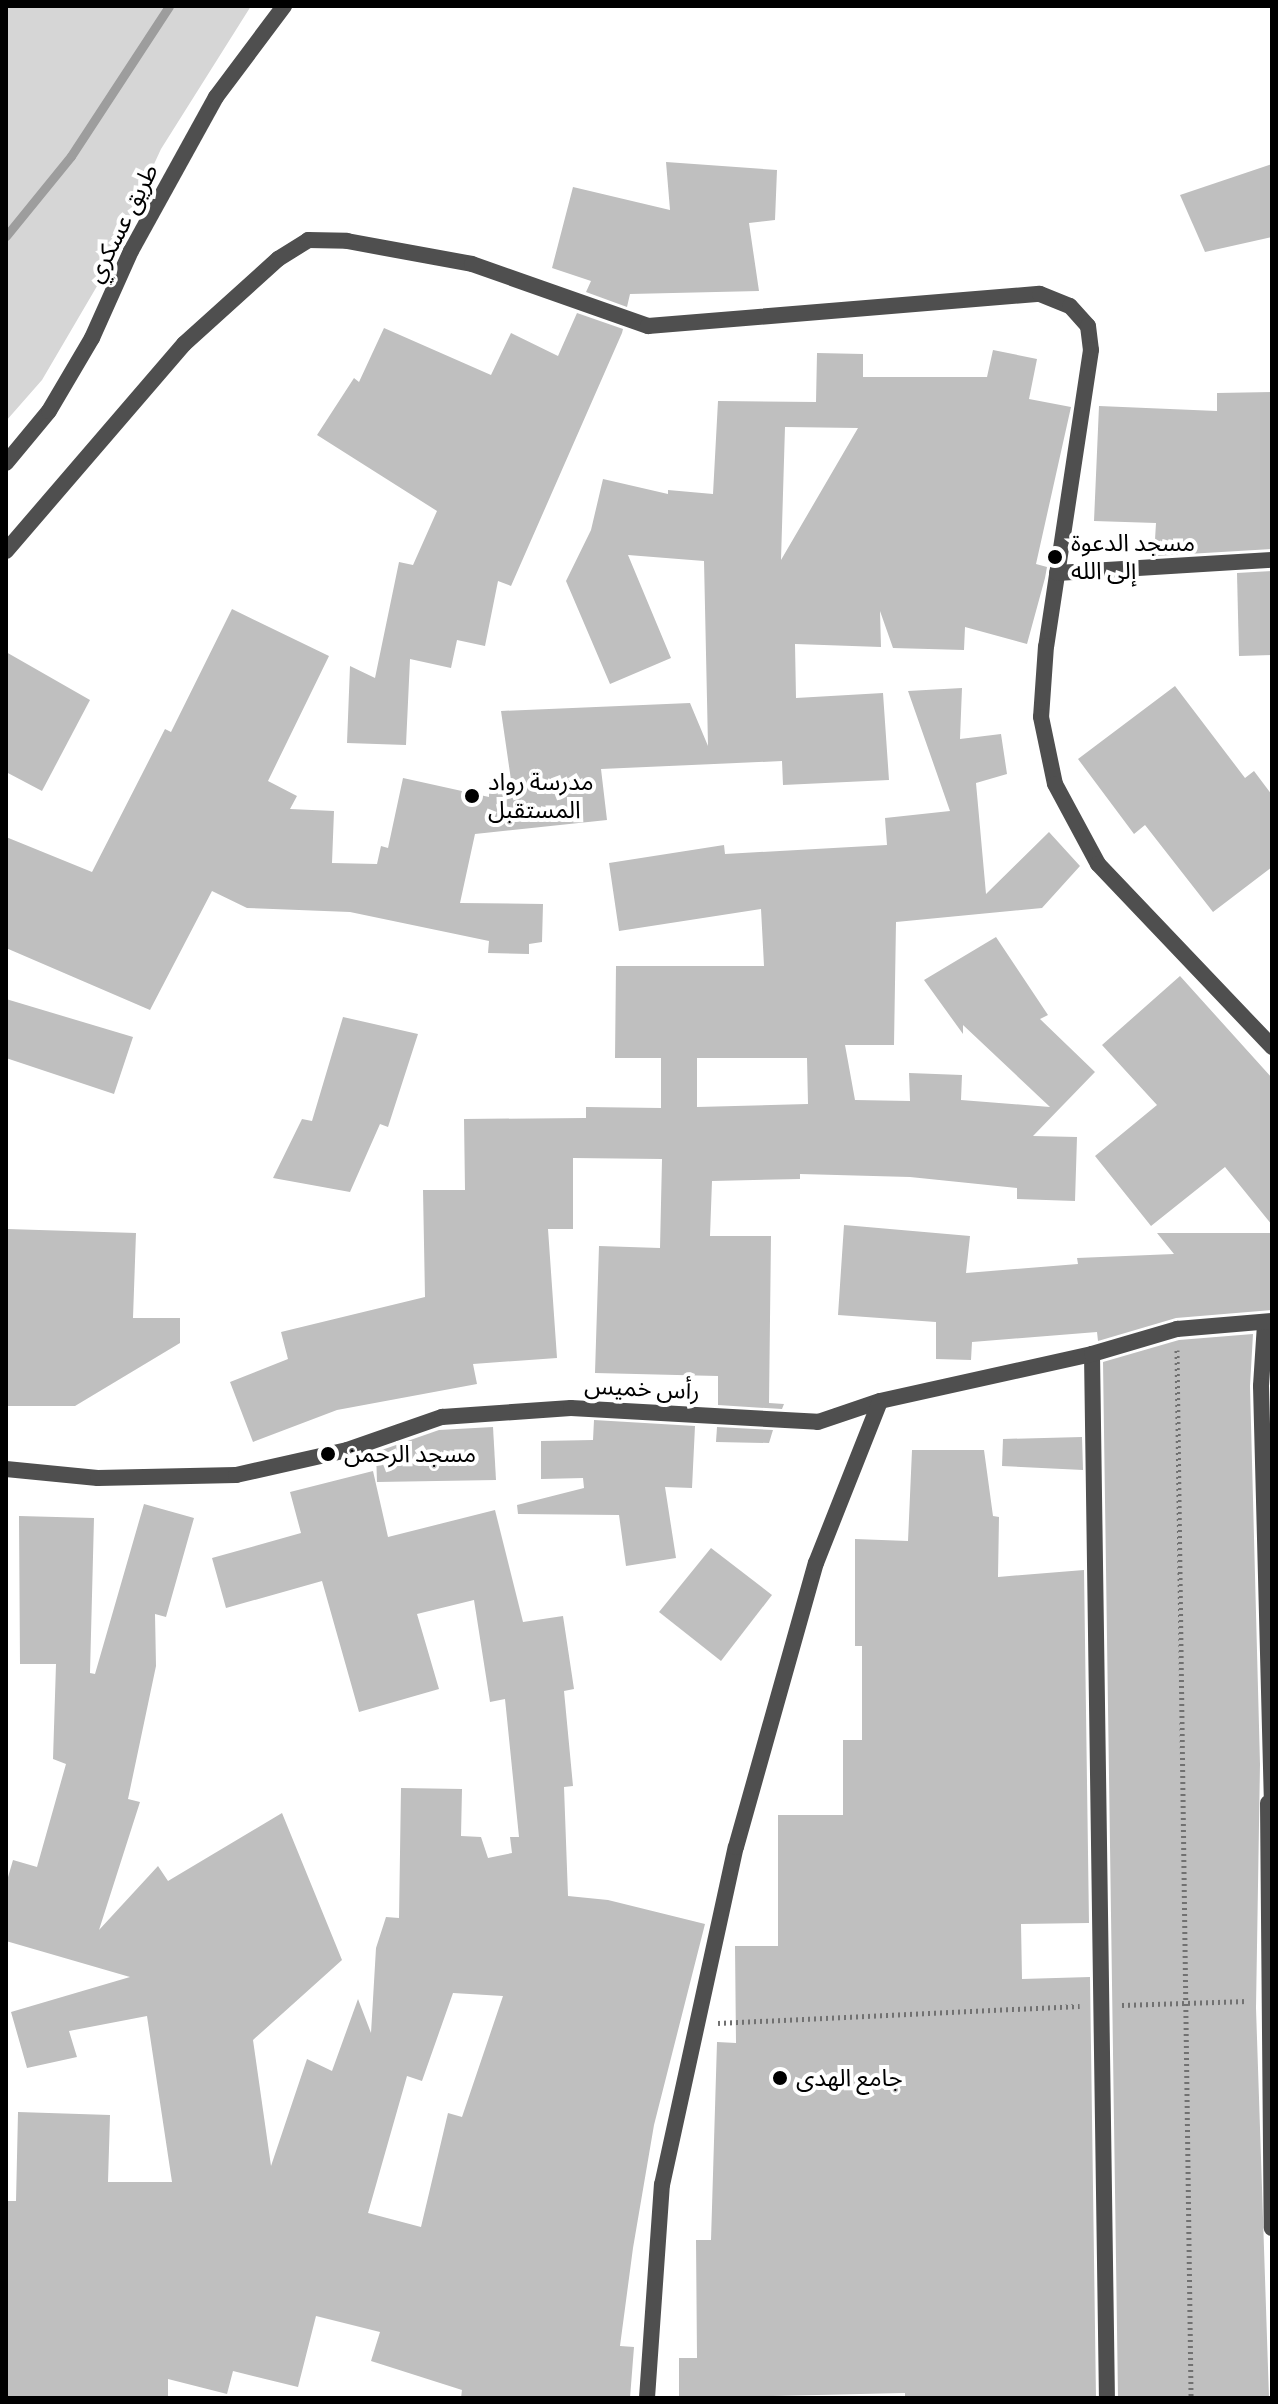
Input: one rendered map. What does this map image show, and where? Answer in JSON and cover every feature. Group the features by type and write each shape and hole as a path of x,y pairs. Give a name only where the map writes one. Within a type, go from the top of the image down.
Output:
{"street":[{"name":"طريق عسكري","path":"6,463 49,411 92,338 131,251 216,97 284,6"},
{"path":"6,551 184,344 278,259 308,240 347,241 472,264 648,326 1040,294 1070,306 1088,326 1091,350 1057,573 1041,717 1055,784 1098,864 1272,1047"},
{"path":"1057,573 1272,560"},
{"path":"1268,1323 1261,1386 1270,1805 1272,2228"},
{"name":"رأس خميس","path":"6,1469 98,1478 236,1475 347,1450 442,1417 571,1408 818,1422 880,1401 1092,1354 1177,1329 1268,1323"},
{"path":"1092,1354 1107,2398"},
{"path":"647,2398 662,2185 736,1847 816,1563 880,1401"}],"path":[{"path":"1177,1329 1191,2398"},
{"path":"697,2024 1271,2000"}],"shaded area":[{"path":"6,6 251,6 161,149 100,281 42,380 6,421"}],"building":[{"path":"666,162 777,170 775,220 749,223 759,291 630,294 627,307 586,292 591,281 552,268 573,187 670,210"},
{"path":"1272,164 1272,237 1205,252 1180,195"},
{"path":"577,313 623,329 622,333 511,586 498,581 485,646 457,640 451,668 410,659 406,745 347,743 350,666 375,678 399,562 413,565 437,511 317,435 354,378 359,382 384,328 491,375 511,333 558,356"},
{"path":"993,350 1037,359 1029,399 1071,407 1036,564 1047,567 1027,644 965,627 964,650 893,648 880,611 881,647 795,644 796,698 883,693 889,780 783,785 782,761 601,769 607,820 475,834 460,903 543,904 542,942 529,944 529,954 488,953 489,941 350,912 247,908 212,891 150,1010 6,948 6,837 92,872 165,729 171,732 232,609 329,656 268,781 297,796 290,809 334,811 332,863 377,864 381,846 388,848 403,778 489,797 489,782 511,780 501,711 690,703 708,746 704,561 628,555 671,658 610,684 566,581 591,530 603,479 668,494 668,490 713,494 718,401 816,402 817,353 863,354 863,377 987,377","holes":["785,427 858,428 781,560"]},
{"path":"1272,392 1272,549 1154,556 1156,523 1094,521 1099,406 1217,411 1217,393"},
{"path":"1272,571 1272,655 1239,656 1237,573"},
{"path":"6,652 90,700 42,791 6,772"},
{"path":"1175,686 1245,778 1254,771 1272,795 1272,867 1213,912 1145,825 1134,834 1078,759"},
{"path":"962,688 960,739 1001,734 1007,774 976,783 986,894 1049,832 1080,866 1042,908 896,922 894,1045 845,1045 855,1100 910,1101 909,1073 962,1075 961,1100 1050,1107 963,1025 963,1034 924,980 996,937 1048,1015 1040,1019 1095,1072 1033,1136 1077,1137 1075,1201 1017,1199 1017,1188 910,1177 800,1174 800,1179 712,1181 710,1236 771,1236 769,1403 784,1404 782,1409 718,1405 718,1376 595,1373 599,1246 660,1248 662,1159 573,1158 573,1229 548,1229 557,1358 473,1364 477,1384 337,1410 253,1442 230,1382 288,1359 281,1332 425,1297 423,1190 465,1190 464,1119 586,1118 586,1107 661,1108 661,1058 615,1058 616,966 764,966 761,909 619,931 609,863 724,845 725,854 887,845 885,818 950,811 908,691","holes":["697,1058 807,1058 808,1104 697,1107"]},
{"path":"1180,976 1272,1078 1272,1225 1225,1167 1151,1226 1095,1156 1157,1105 1102,1045"},
{"path":"6,999 133,1037 114,1094 6,1058"},
{"path":"343,1017 418,1034 388,1127 380,1124 350,1192 273,1178 302,1119 312,1121"},
{"path":"844,1225 970,1236 966,1273 1078,1264 1077,1258 1174,1254 1157,1233 1272,1233 1272,1310 1176,1318 1098,1341 1097,1332 972,1342 971,1360 936,1359 936,1322 838,1315"},
{"path":"7,1229 136,1233 133,1318 180,1318 180,1343 75,1406 6,1406"},
{"path":"1253,1334 1250,1386 1260,1764 1256,2008 1269,2398 1118,2398 1103,1362 1179,1340"},
{"path":"594,1420 695,1426 692,1488 665,1487 676,1558 626,1566 619,1515 518,1514 517,1505 584,1488 583,1478 541,1479 541,1441 593,1440"},
{"path":"493,1427 496,1480 377,1482 376,1452 439,1430"},
{"path":"717,1427 773,1430 769,1443 716,1442"},
{"path":"1082,1437 1083,1470 1002,1466 1003,1439"},
{"path":"912,1450 984,1450 993,1516 999,1517 998,1577 1084,1570 1089,1923 1021,1924 1022,1979 1090,1977 1096,2398 905,2398 905,2393 679,2398 679,2358 697,2358 696,2240 711,2240 717,2042 736,2043 735,1946 778,1946 778,1815 843,1815 843,1740 862,1740 862,1646 855,1646 855,1539 908,1541"},
{"path":"373,1471 388,1537 495,1510 523,1622 563,1616 574,1689 564,1691 573,1786 564,1787 568,1896 608,1900 705,1924 654,2125 633,2248 620,2346 634,2347 630,2398 461,2398 462,2390 371,2361 380,2332 316,2316 298,2387 233,2371 227,2394 168,2379 168,2398 6,2397 6,2201 16,2201 18,2112 110,2115 108,2182 172,2182 147,2016 69,2031 77,2057 27,2068 11,2012 130,1977 6,1941 6,1884 13,1860 37,1867 66,1764 53,1759 56,1664 20,1664 19,1516 94,1518 90,1673 95,1674 144,1504 194,1518 166,1617 155,1614 156,1666 128,1799 140,1802 99,1930 158,1866 168,1881 282,1813 342,1960 253,2040 271,2166 307,2059 332,2071 358,1999 371,2033 376,1948 386,1917 399,1918 401,1788 462,1789 461,1836 481,1837 488,1858 512,1853 510,1837 519,1837 505,1699 490,1702 474,1600 417,1614 439,1689 359,1712 322,1581 226,1608 212,1558 301,1533 290,1492","holes":["453,1993 503,1996 462,2117 448,2113 421,2227 368,2213 407,2076 422,2081"]},
{"path":"711,1548 772,1595 721,1661 659,1612"}],"waterway":[{"path":"6,236 71,156 169,6"}],"place":[{"name":"مسجد الدعوة إلى الله","path":"1055,557"},
{"name":"مدرسة رواد المستقبل","path":"472,796"},
{"name":"مسجد الرحمن","path":"328,1454"},
{"name":"جامع الهدى","path":"780,2078"}]}
